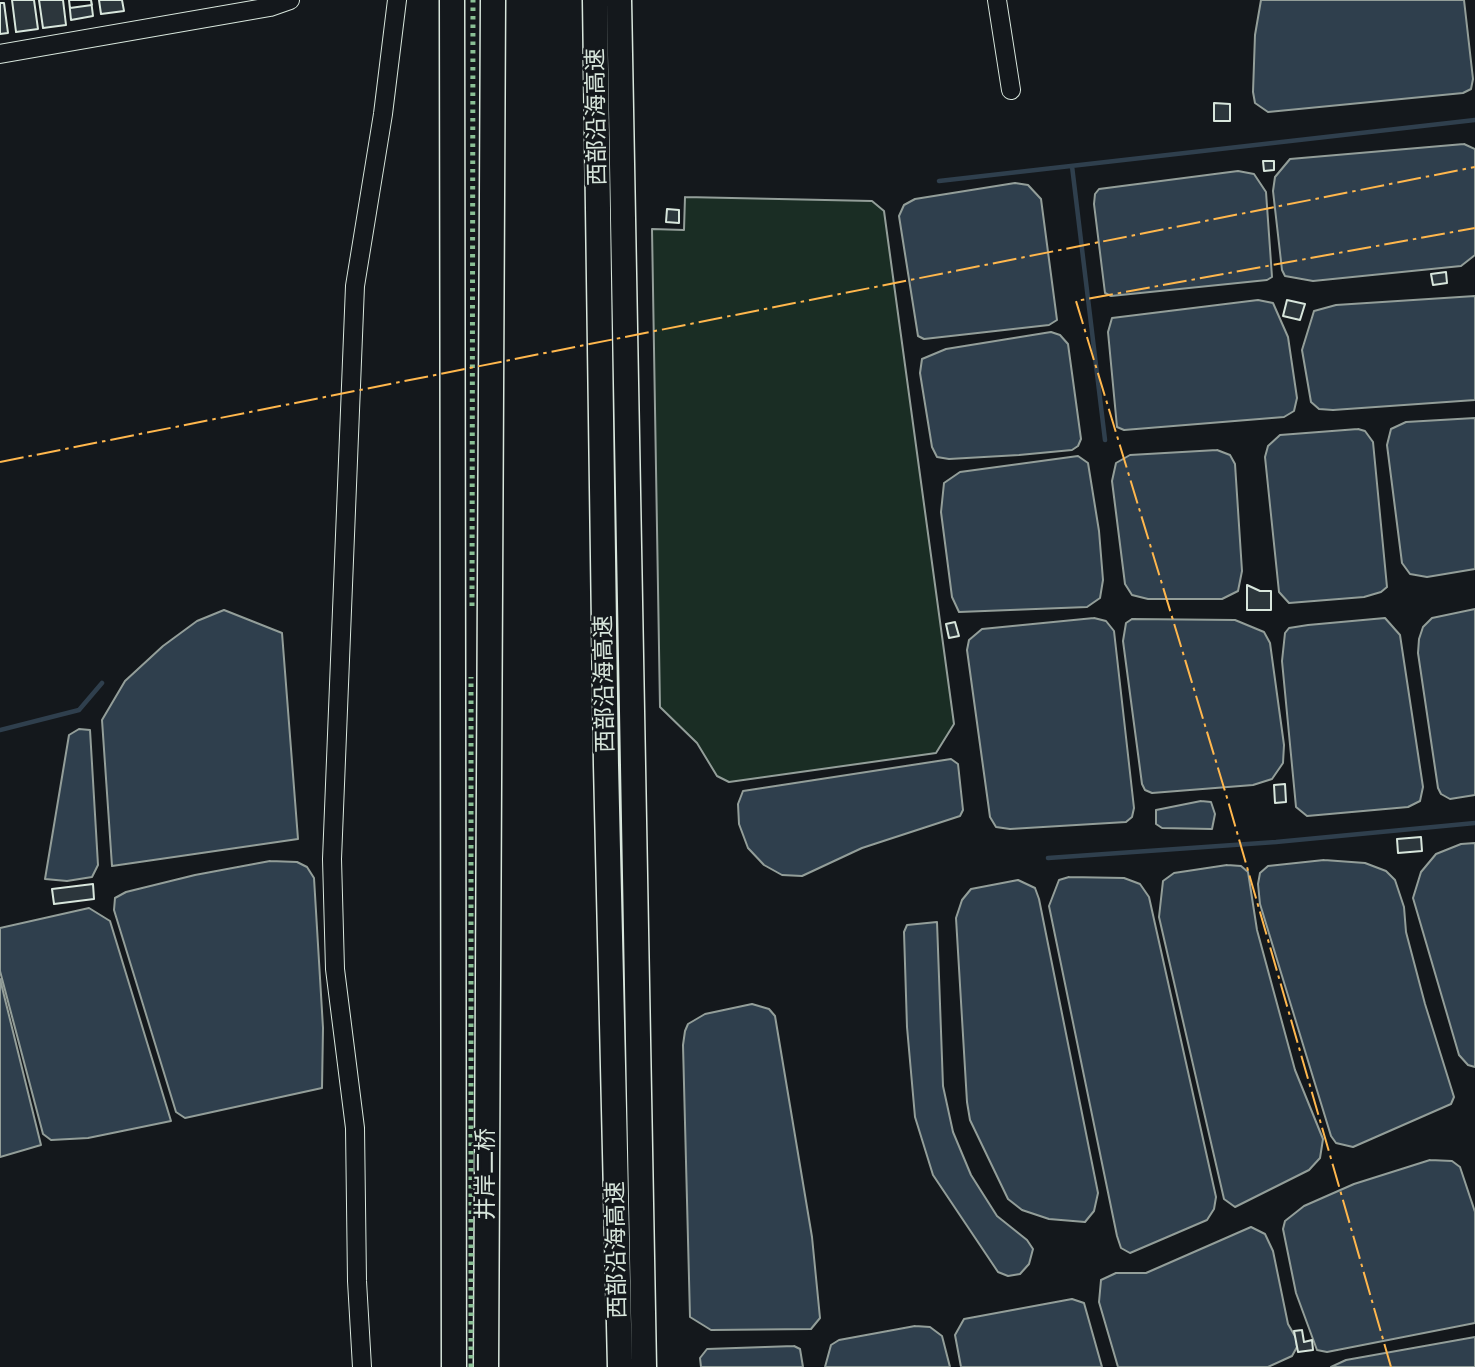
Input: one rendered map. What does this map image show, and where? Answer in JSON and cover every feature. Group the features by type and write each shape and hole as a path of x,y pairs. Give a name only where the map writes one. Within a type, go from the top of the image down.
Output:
{"highway":[{"name":"西部沿海高速","path":"595,0 606,765 620,1367"},
{"name":"西部沿海高速","path":"620,0 644,1367"},
{"name":"井岸二桥","path":"453,10 454,1367"},
{"name":"井岸二桥","path":"486,1367 493,11"}],"street":[{"path":"0,54 271,7 290,0"},
{"path":"362,1367 357,1281 355,1128 335,969 332,859 355,286 383,114 397,0"},
{"path":"997,0 1011,90"}],"green space":[{"path":"685,197 872,201 884,211 954,724 936,753 729,782 717,776 697,743 660,707 652,229 684,230"}],"water":[{"path":"1261,0 1464,0 1473,79 1471,89 1463,93 1268,112 1255,103 1253,92 1255,35"},
{"path":"1464,144 1475,149 1475,255 1461,266 1313,281 1285,276 1282,270 1273,191 1275,177 1290,159"},
{"path":"1238,171 1254,174 1266,192 1272,277 1267,280 1111,296 1105,293 1094,204 1095,194 1099,189"},
{"path":"1015,183 1028,185 1041,199 1057,320 1049,325 924,339 918,336 899,216 904,205 915,199"},
{"path":"1475,296 1475,400 1333,410 1319,409 1311,402 1302,350 1314,311 1336,305"},
{"path":"1258,300 1273,303 1288,337 1297,398 1294,411 1284,417 1124,430 1117,427 1108,332 1112,318"},
{"path":"1051,332 1060,335 1068,344 1081,439 1078,446 1072,450 1019,455 949,459 937,457 932,447 920,373 922,359 946,349"},
{"path":"1475,418 1475,569 1427,577 1410,574 1402,563 1387,445 1391,429 1406,422"},
{"path":"1358,429 1365,431 1373,442 1387,587 1381,592 1364,597 1289,603 1279,592 1265,457 1268,446 1280,435"},
{"path":"1217,450 1230,455 1235,464 1242,571 1238,591 1222,599 1148,599 1132,595 1125,584 1112,481 1116,463 1130,455"},
{"path":"1078,456 1088,463 1099,531 1103,580 1100,598 1087,607 959,612 952,597 941,512 944,483 960,472"},
{"path":"1475,609 1475,795 1450,799 1441,794 1438,788 1418,653 1419,639 1423,627 1432,618"},
{"path":"224,610 282,633 298,839 112,866 102,720 125,681 163,646 197,621"},
{"path":"1094,618 1106,621 1114,631 1134,808 1132,817 1126,822 1010,829 996,827 990,817 967,650 969,640 982,629"},
{"path":"1385,618 1400,635 1423,787 1420,801 1408,807 1307,816 1296,807 1282,661 1285,633 1289,628 1308,625"},
{"path":"1132,619 1235,620 1264,632 1270,643 1284,745 1283,763 1272,779 1253,785 1152,793 1145,790 1123,641 1126,623"},
{"path":"79,729 90,730 98,865 92,877 67,881 45,879 69,735"},
{"path":"951,759 958,764 963,810 960,816 862,848 802,876 782,875 764,865 748,848 739,824 738,804 743,791"},
{"path":"1201,801 1211,802 1215,814 1212,829 1162,828 1156,824 1156,810"},
{"path":"1475,843 1475,1067 1468,1065 1459,1055 1413,898 1421,872 1436,854 1461,844"},
{"path":"1324,860 1365,863 1386,871 1395,880 1404,907 1406,932 1425,1004 1454,1097 1451,1104 1353,1147 1336,1143 1331,1136 1260,904 1260,873 1268,866"},
{"path":"270,861 297,862 307,867 314,878 323,1028 322,1088 185,1118 176,1112 114,910 115,898 126,892 195,875"},
{"path":"1227,865 1241,866 1248,872 1257,930 1295,1070 1323,1139 1320,1158 1309,1170 1235,1207 1224,1199 1159,917 1163,881 1174,873"},
{"path":"1069,877 1124,878 1140,884 1149,897 1216,1197 1214,1209 1207,1220 1130,1253 1121,1248 1117,1236 1049,906 1059,880"},
{"path":"1018,880 1035,888 1039,899 1098,1193 1094,1211 1085,1222 1049,1219 1022,1210 1008,1199 970,1120 956,918 962,900 971,889"},
{"path":"89,908 110,921 171,1121 88,1138 51,1140 43,1134 0,971 0,928"},
{"path":"937,922 943,1086 953,1132 971,1175 997,1216 1027,1240 1033,1249 1029,1264 1020,1274 1008,1276 998,1272 933,1175 915,1117 907,1027 904,932 907,925"},
{"path":"0,979 41,1145 0,1157"},
{"path":"752,1004 769,1009 775,1016 812,1237 820,1318 811,1329 711,1330 690,1317 683,1045 685,1031 688,1024 705,1014"},
{"path":"1430,1160 1452,1161 1460,1167 1475,1212 1475,1323 1327,1352 1317,1350 1296,1293 1283,1229 1285,1221 1304,1206 1354,1184"},
{"path":"1251,1227 1265,1234 1273,1251 1288,1324 1296,1338 1297,1347 1292,1356 1268,1367 1118,1367 1099,1302 1101,1280 1116,1273 1146,1273"},
{"path":"1072,1299 1084,1303 1102,1367 961,1367 955,1335 964,1319"},
{"path":"915,1326 930,1327 942,1336 950,1367 825,1367 831,1345 839,1340"},
{"path":"1475,1337 1475,1367 1331,1367 1346,1360"},
{"path":"794,1346 800,1349 803,1367 701,1367 700,1358 707,1349"}],"building":[{"path":"12,0 34,0 38,29 16,32"},
{"path":"39,0 63,0 66,25 43,28"},
{"path":"69,0 91,0 92,5 70,8"},
{"path":"69,0 91,0 93,16 71,20"},
{"path":"99,0 122,0 124,11 101,14"},
{"path":"0,3 4,3 8,33 0,34"},
{"path":"1214,103 1230,104 1230,121 1214,121"},
{"path":"1263,161 1274,161 1274,170 1264,171"},
{"path":"667,209 679,210 679,223 666,222"},
{"path":"1446,272 1447,283 1433,285 1431,274"},
{"path":"1287,300 1305,304 1300,320 1283,316"},
{"path":"1247,585 1260,591 1271,591 1271,610 1247,610"},
{"path":"955,622 959,636 949,638 946,624"},
{"path":"1285,784 1286,802 1275,803 1274,785"},
{"path":"1421,837 1422,851 1398,853 1397,839"},
{"path":"93,884 94,899 54,904 52,889"},
{"path":"1302,1330 1304,1342 1312,1340 1313,1350 1298,1352 1294,1331"}],"waterway":[{"path":"939,181 1475,120"},
{"path":"1072,166 1105,440"},
{"path":"0,730 79,710 102,683"},
{"path":"1048,858 1276,842 1475,823"}],"hedge":[{"path":"472,606 473,0"},
{"path":"471,677 471,1367"}],"power":[{"path":"0,462 1475,167"},
{"path":"1391,1367 1228,801 1076,301 1475,228"}]}
